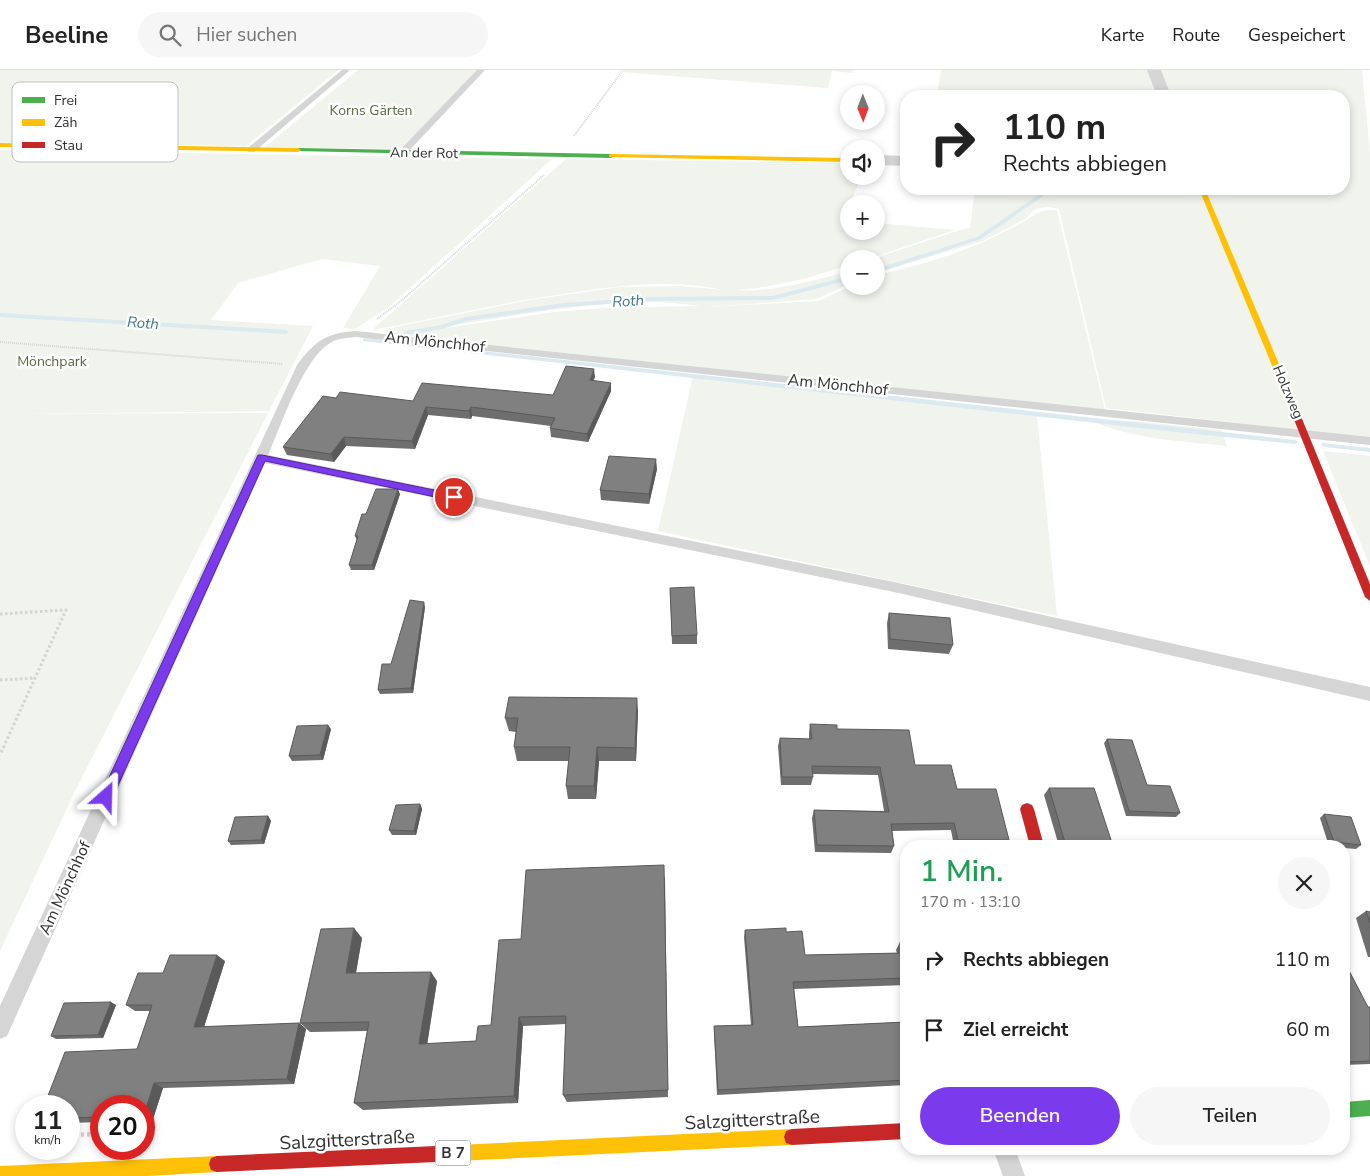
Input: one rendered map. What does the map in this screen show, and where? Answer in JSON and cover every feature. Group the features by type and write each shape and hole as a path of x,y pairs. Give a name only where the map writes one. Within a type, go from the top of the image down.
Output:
{"street":[{"path":"1154,70 1162,90"},
{"name":"An der Rot","path":"178,149 840,160"},
{"path":"885,160 900,161"},
{"name":"Holzweg","path":"1205,195 1305,434 1370,597"},
{"path":"1027,809 1035,840"},
{"path":"1350,1110 1370,1108"},
{"name":"Salzgitterstraße","path":"0,1175 900,1131"}],"lane":[{"path":"251,150 346,70"},
{"path":"402,153 481,70"},
{"name":"Am Mönchhof","path":"0,1029 303,365 329,337 356,334 1370,441"},
{"path":"262,458 894,587 1370,694"},
{"path":"1006,1155 1014,1176"}],"path":[{"path":"356,334 401,301 562,156 621,73"},
{"path":"0,342 303,365"},
{"path":"0,614 66,610 0,755"},
{"path":"0,680 35,678"}],"green space":[{"path":"0,70 338,70 246,146 178,145 178,82 12,82 12,143 0,143"},
{"name":"Korns Gärten","path":"358,70 478,70 401,149 265,147"},
{"path":"621,70 853,70 852,73 832,71 828,88 619,72"},
{"path":"941,70 1362,70 1370,153 1370,438 1106,408 1059,209 1045,207 1037,209 1027,218 983,241 885,270 885,255 970,228 974,195 1350,195 1350,90 938,90"},
{"name":"Mönchpark","path":"0,150 12,150 12,162 178,162 178,153 552,159 390,306 355,329 343,328 380,266 322,259 238,283 211,320 313,326 269,411 7,414 268,413 75,791 0,951"},
{"path":"566,159 840,163 840,185 858,185 854,195 840,195 840,240 885,240 885,224 955,230 885,253 885,250 840,250 840,268 804,279 758,288 736,290 778,288 840,273 840,288 817,299 708,307 818,301 840,291 840,295 885,295 885,273 967,249 984,242 1041,211 1057,210 1105,410 396,335 555,312 604,308 701,306 655,302 609,304 548,311 395,334 394,327 530,300 620,287 680,286 724,290 705,287 647,284 608,288 520,301 372,330"},
{"path":"693,376 1037,416 1057,616 658,531"},
{"path":"1133,421 1221,430 1227,446 1177,441 1128,433 1097,423"},
{"path":"1323,451 1370,456 1370,566"}],"building":[{"path":"566,366 594,369 590,380 611,383 587,434 550,428 555,418 471,407 469,411 426,407 412,441 344,437 331,454 283,447 323,396 336,398 340,392 413,401 422,383 553,395"},
{"path":"609,456 656,459 649,494 600,490"},
{"path":"376,489 398,489 372,565 349,565 358,536 355,536 362,514 366,514"},
{"path":"694,587 697,635 672,636 670,588"},
{"path":"410,600 424,602 411,688 378,690 382,664 391,664"},
{"path":"889,613 950,618 953,645 890,639"},
{"path":"509,697 637,698 635,748 597,747 594,786 566,786 570,747 514,747 518,718 505,718"},
{"path":"810,724 837,725 837,729 909,730 915,765 951,765 957,789 996,789 1009,840 958,840 954,823 891,824 894,846 817,845 814,810 889,812 880,767 812,766 813,777 782,777 780,738 812,739"},
{"path":"328,725 320,755 289,756 297,726"},
{"path":"1107,739 1132,740 1147,785 1170,786 1180,813 1129,811"},
{"path":"1049,788 1094,788 1111,840 1064,840"},
{"path":"420,804 414,831 389,830 396,805"},
{"path":"1324,814 1351,817 1361,845 1350,844 1350,840 1333,840"},
{"path":"268,816 261,840 228,841 235,817"},
{"path":"664,865 668,1090 563,1095 566,1016 519,1017 514,1096 354,1103 369,1022 300,1023 321,929 354,928 346,973 431,972 419,1044 476,1041 478,1026 491,1025 499,940 521,939 526,870"},
{"path":"1366,911 1370,912 1370,923"},
{"path":"786,928 786,932 802,931 805,955 900,953 900,978 793,982 798,1027 900,1022 900,1080 718,1090 714,1026 753,1025 745,930"},
{"path":"170,955 217,955 194,1027 299,1023 287,1079 154,1083 150,1095 90,1095 90,1117 80,1118 80,1095 48,1095 65,1052 137,1049 152,1005 126,1005 138,973 163,973"},
{"path":"1350,972 1368,1007 1370,1007 1370,1061 1350,1062"},
{"path":"111,1002 98,1035 51,1036 64,1003"}],"waterway":[{"name":"Roth","path":"885,268 979,238 1042,195"},
{"name":"Roth","path":"406,333 442,327 466,319 564,305 652,299 773,298 840,280"},
{"name":"Roth","path":"0,315 286,332"},
{"path":"365,340 1295,442"},
{"path":"1325,445 1370,450"}],"traffic: fast":[{"path":"298,150 611,156"},
{"path":"1350,1110 1370,1108"}],"traffic: slow":[{"path":"0,145 12,145"},
{"path":"178,148 298,150"},
{"path":"611,156 840,160"},
{"path":"1205,195 1289,397"},
{"path":"436,1154 792,1137"},
{"path":"0,1175 217,1164"}],"traffic: jam":[{"path":"1289,397 1370,597"},
{"path":"1027,809 1035,840"},
{"path":"792,1137 900,1131"},
{"path":"217,1164 436,1154"}],"route":[{"path":"106,797 262,458 454,497"}]}
